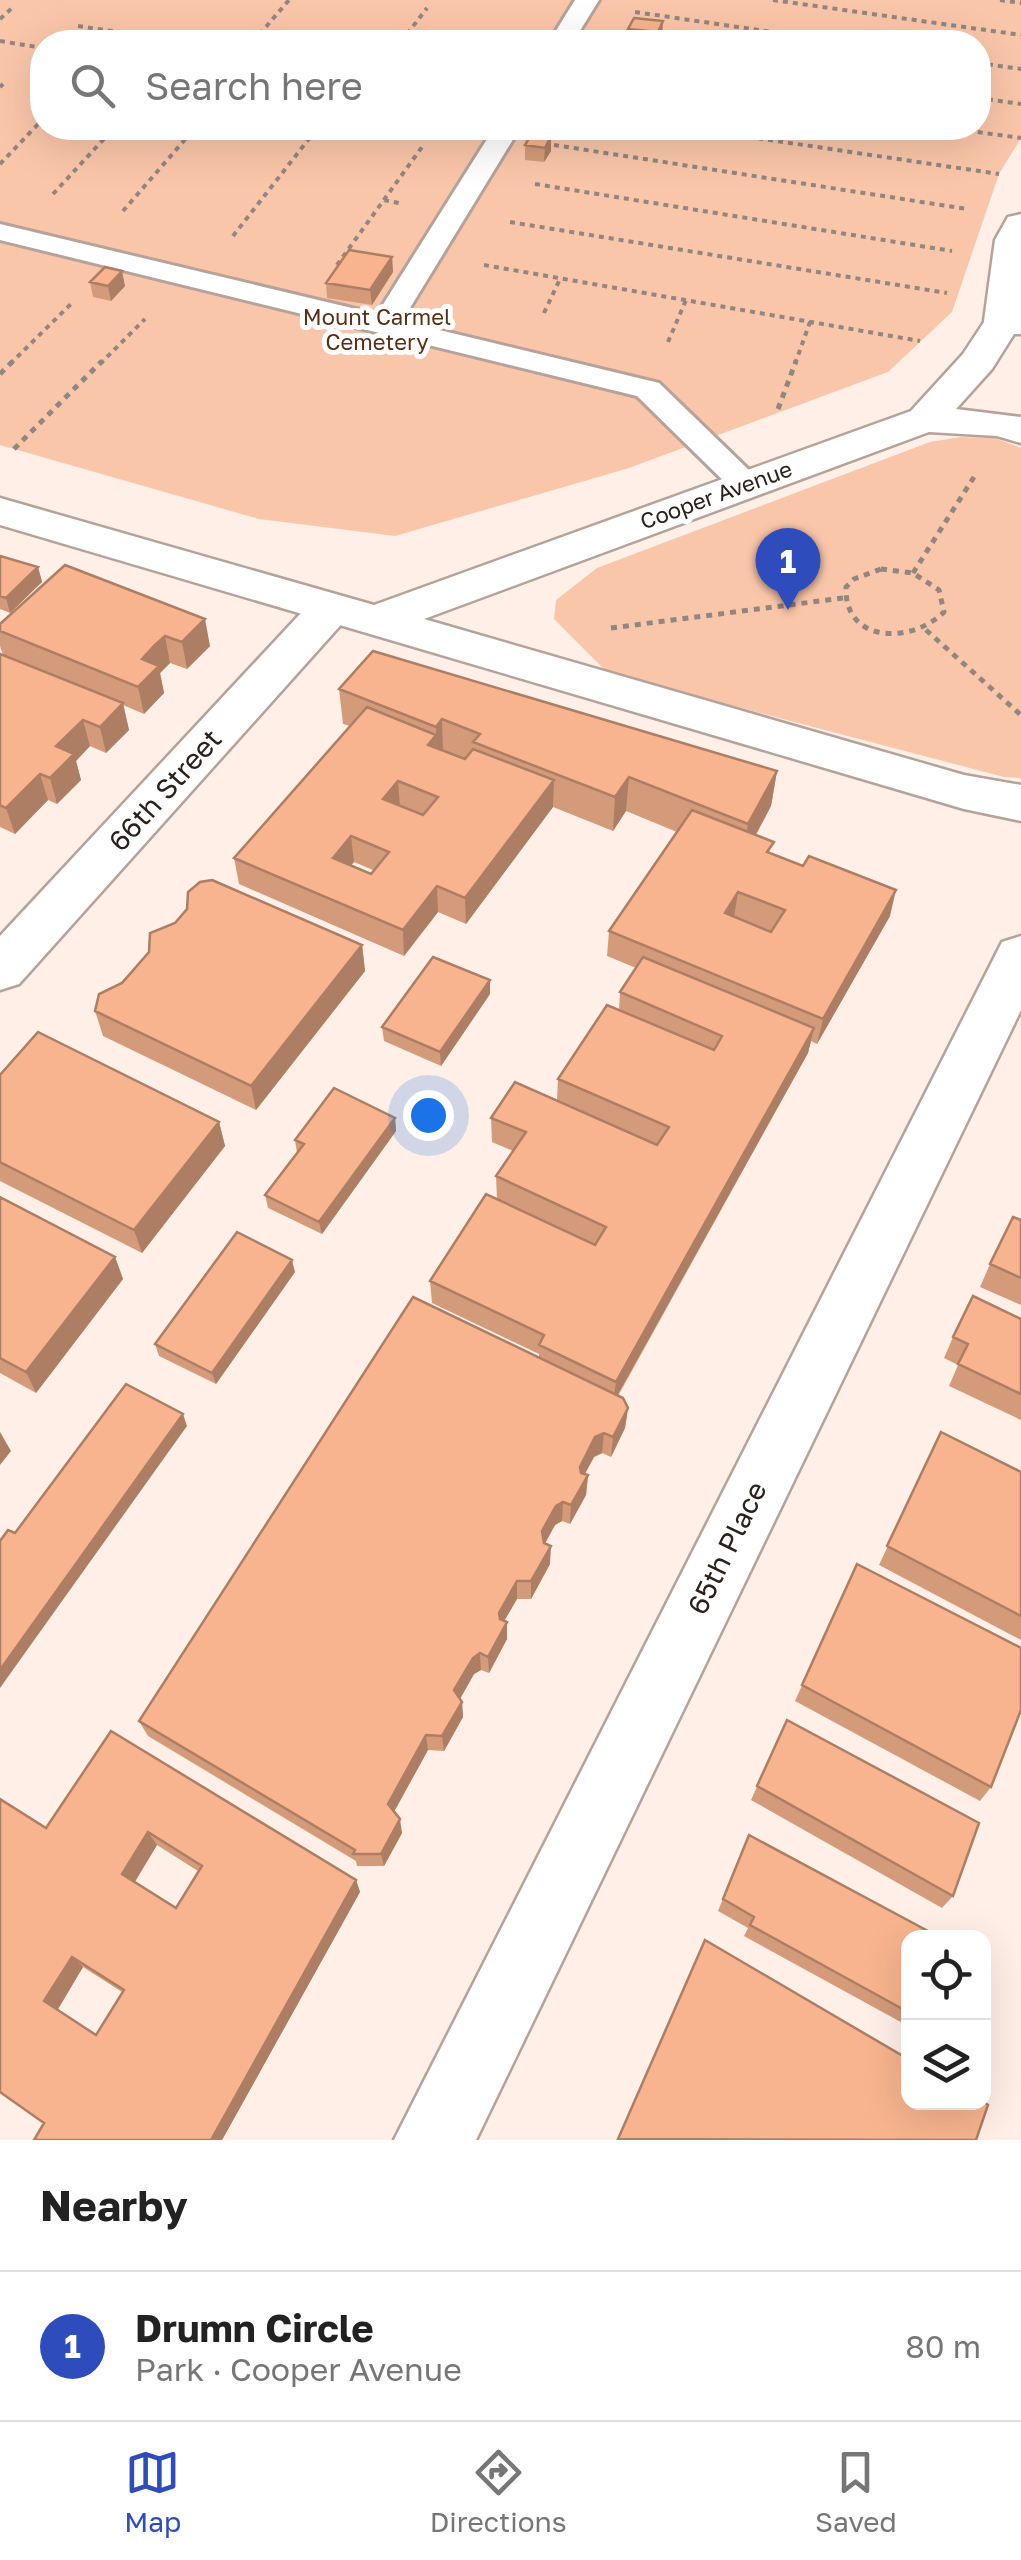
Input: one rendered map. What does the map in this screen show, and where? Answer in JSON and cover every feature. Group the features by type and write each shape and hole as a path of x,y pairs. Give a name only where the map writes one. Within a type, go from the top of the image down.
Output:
{"main road":[{"path":"1012,322 1012,240 1021,225"},
{"name":"Cooper Avenue","path":"351,616 925,420 1012,322"},
{"path":"925,420 1004,424 1021,431"},
{"path":"0,511 964,792 1021,803"},
{"name":"66th Street","path":"0,970 351,616"},
{"name":"65th Place","path":"434,2140 1021,956"}],"lane":[{"path":"568,30 586,2"},
{"path":"384,326 499,140"},
{"path":"8,234 648,389 745,484"}],"path":[{"path":"264,30 289,0"},
{"path":"773,0 1021,34"},
{"path":"1000,0 1021,3"},
{"path":"586,2 764,30"},
{"path":"0,19 12,8"},
{"path":"410,30 426,8"},
{"path":"78,26 105,30"},
{"path":"0,42 30,46"},
{"path":"991,65 1021,69"},
{"path":"991,100 1021,104"},
{"path":"0,164 30,133"},
{"path":"991,134 1021,138"},
{"path":"8,234 102,140"},
{"path":"86,253 184,140"},
{"path":"14,449 193,279 308,140"},
{"path":"552,140 968,209"},
{"path":"770,140 999,174"},
{"path":"307,307 422,148"},
{"path":"478,175 954,251"},
{"path":"454,213 958,295"},
{"path":"428,256 921,341"},
{"path":"0,374 116,260"},
{"path":"778,409 810,322"},
{"path":"913,573 984,462"},
{"path":"866,572 913,573 938,590 944,601 944,612 926,630 896,634 865,626 846,608 843,598 854,578 866,572"},
{"path":"596,630 843,598"},
{"path":"926,630 1021,715"}],"green space":[{"name":"Mount Carmel Cemetery","path":"0,0 1021,0 1021,138 999,174 952,312 888,372 629,468 395,536 259,519 0,445"},
{"path":"961,437 995,438 1021,448 1021,778 1004,777 608,673 554,619 556,600 597,568 930,442"}],"building":[{"path":"634,18 663,21 659,30 628,29"},
{"path":"528,140 549,140 545,148 525,145"},
{"path":"349,250 392,257 370,290 326,283"},
{"path":"105,267 122,271 108,286 90,282"},
{"path":"0,556 38,567 6,598 0,596"},
{"path":"65,565 205,619 182,642 165,636 154,646 142,659 159,666 138,687 0,631 0,624"},
{"path":"373,651 777,771 748,824 629,777 615,797 473,742 480,734 442,719 436,727 339,689"},
{"path":"0,654 123,703 100,727 83,720 56,746 74,754 50,778 40,774 6,808 0,805"},
{"path":"367,707 436,735 428,745 465,759 473,749 554,780 465,898 437,886 403,930 234,858","holes":["398,781 438,797 423,815 383,799","351,836 389,852 371,874 333,858"]},
{"path":"692,810 774,842 767,852 803,866 809,856 896,890 823,1019 609,931","holes":["738,892 785,910 771,932 725,913"]},
{"path":"212,880 362,945 251,1086 95,1011 99,994 122,983 149,952 150,933 175,923 187,909 188,892 200,882"},
{"path":"433,957 490,980 440,1052 382,1027"},
{"path":"643,957 814,1028 616,1382 539,1345 544,1335 430,1281 486,1194 595,1245 606,1227 496,1176 526,1132 491,1118 515,1082 657,1145 669,1127 558,1079 607,1005 714,1050 722,1036 620,992"},
{"path":"38,1032 219,1122 134,1230 0,1162 0,1075"},
{"path":"334,1088 395,1118 319,1222 265,1195 304,1144 295,1140"},
{"path":"0,1197 115,1257 26,1372 0,1358"},
{"path":"1013,1217 1021,1220 1021,1278 990,1264"},
{"path":"237,1232 292,1260 212,1373 155,1344"},
{"path":"973,1296 1021,1319 1021,1394 958,1364 968,1344 953,1337"},
{"path":"413,1297 623,1398 628,1408 613,1437 604,1433 595,1437 580,1467 581,1473 588,1475 571,1505 563,1502 556,1506 542,1531 544,1543 551,1546 531,1581 517,1581 499,1613 500,1619 507,1622 488,1657 480,1653 473,1658 454,1690 462,1702 442,1736 426,1735 388,1804 400,1819 381,1854 353,1854 355,1850 139,1721"},
{"path":"126,1384 183,1414 0,1670 0,1541 8,1530 15,1533"},
{"path":"941,1432 1021,1472 1021,1616 887,1546"},
{"path":"857,1564 1021,1648 1021,1710 991,1787 802,1685"},
{"path":"787,1720 979,1823 953,1896 757,1786"},
{"path":"111,1731 356,1880 211,2140 34,2140 44,2123 0,2092 0,1799 46,1828","holes":["148,1832 202,1866 176,1908 122,1874","72,1957 124,1990 96,2035 44,2001"]},
{"path":"749,1835 926,1930 901,1930 901,2008 750,1925 754,1917 723,1899"},
{"path":"705,1940 901,2055 901,2110 986,2110 976,2140 618,2139"}],"place":[{"name":"Drumn Circle","path":"788,610"}]}
